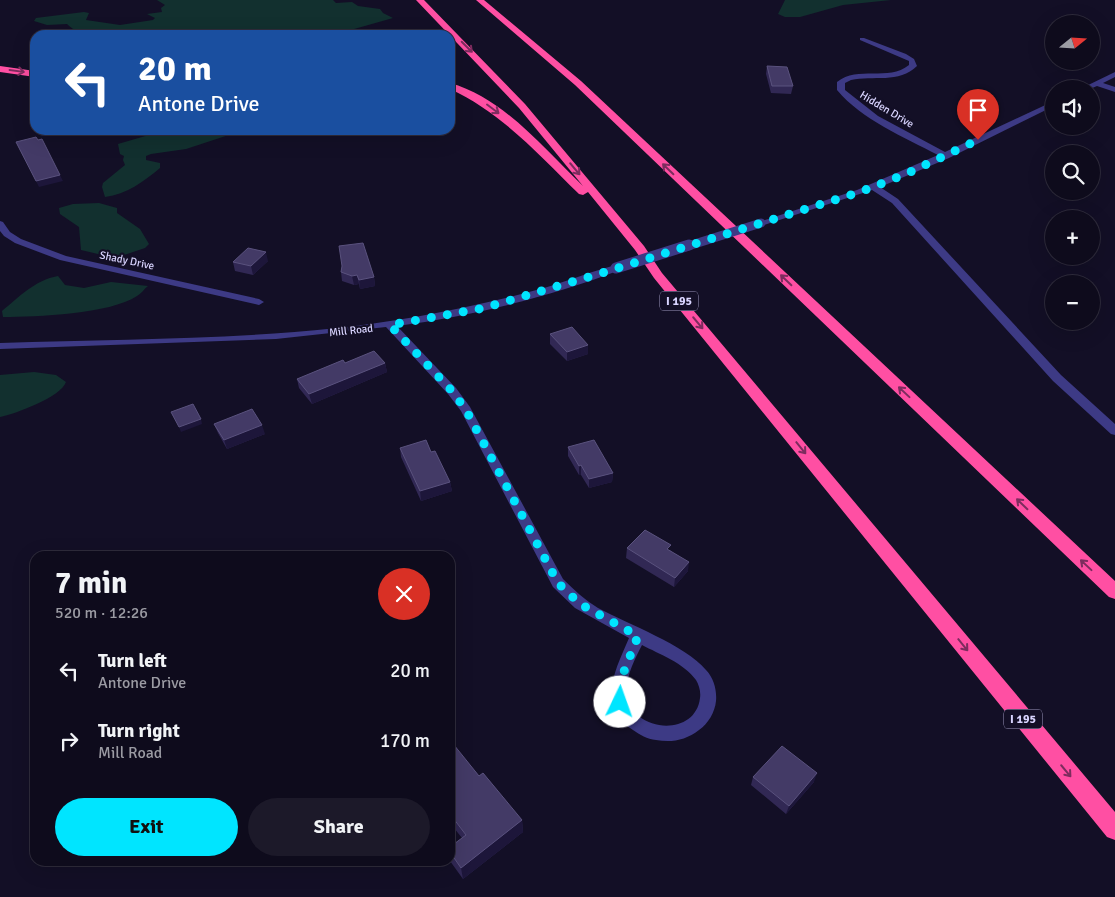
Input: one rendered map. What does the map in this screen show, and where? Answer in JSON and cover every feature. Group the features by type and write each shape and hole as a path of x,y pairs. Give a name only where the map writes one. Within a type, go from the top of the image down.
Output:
{"highway":[{"name":"I 195","path":"420,0 449,30"},
{"path":"480,0 584,89 1115,592"},
{"name":"I 195","path":"455,36 522,106 640,248 668,288 1115,830"},
{"path":"0,69 30,73"},
{"path":"455,88 481,101 505,119 640,248"}],"street":[{"name":"Hidden Drive","path":"862,39 904,55 912,60 914,66 909,71 898,74 857,76 841,82 841,90 849,99 866,111 946,156"},
{"path":"1100,82 1115,74"},
{"path":"1100,84 1115,90"},
{"name":"Mill Road","path":"0,346 299,334 390,325 484,308 542,292 873,187 946,156 1045,107"},
{"path":"873,187 895,201 1057,378 1115,431"},
{"name":"Shady Drive","path":"0,224 8,234 18,241 63,258 259,302"},
{"path":"390,325 452,391 466,410 558,583 580,604 685,660 700,672 705,680 709,697 708,706 700,721 693,727 675,734 655,733 637,724 624,710 620,702 619,684 638,636"}],"green space":[{"path":"157,0 333,0 336,3 352,2 358,6 380,9 383,13 393,18 351,30 75,30 67,24 47,25 34,21 36,18 84,12 89,13 86,20 120,25 153,20 155,18 147,14 162,12 161,8 165,5"},
{"path":"785,0 891,0 843,5 800,17 785,17 778,14"},
{"path":"149,135 229,135 186,149 146,156 146,160 160,163 160,168 134,187 105,197 102,187 103,183 125,165 124,156 120,154 118,144"},
{"path":"99,203 117,208 117,213 140,229 149,244 145,248 115,258 81,250 79,227 60,214 59,208 73,204"},
{"path":"58,276 65,285 84,288 111,282 148,286 140,294 125,302 91,311 3,317 2,311 28,290 42,281"},
{"path":"34,372 56,375 66,382 62,388 47,399 26,409 0,417 0,375"}],"building":[{"path":"767,66 787,67 793,86 772,86"},
{"path":"36,137 38,140 42,139 60,175 36,181 16,142"},
{"path":"363,243 374,277 359,280 357,275 352,276 341,272 339,246"},
{"path":"248,248 266,252 251,266 233,262"},
{"path":"572,327 588,345 567,352 550,334"},
{"path":"374,351 385,363 309,394 297,379 343,360 345,363"},
{"path":"193,404 201,419 179,427 171,412"},
{"path":"252,409 262,425 224,440 214,424"},
{"path":"426,440 431,452 435,451 450,482 420,491 400,448"},
{"path":"594,440 613,473 589,479 568,447"},
{"path":"645,530 671,545 667,549 689,562 675,578 627,548"},
{"path":"455,746 479,776 483,773 522,820 461,868 455,859 455,843 466,835 455,821"},
{"path":"782,746 817,773 789,806 753,777"}],"route":[{"path":"620,702 619,684 638,636 580,604 558,583 550,572 466,410 452,391 390,325 484,308 514,300 743,229 860,192 906,174 978,140"}]}
